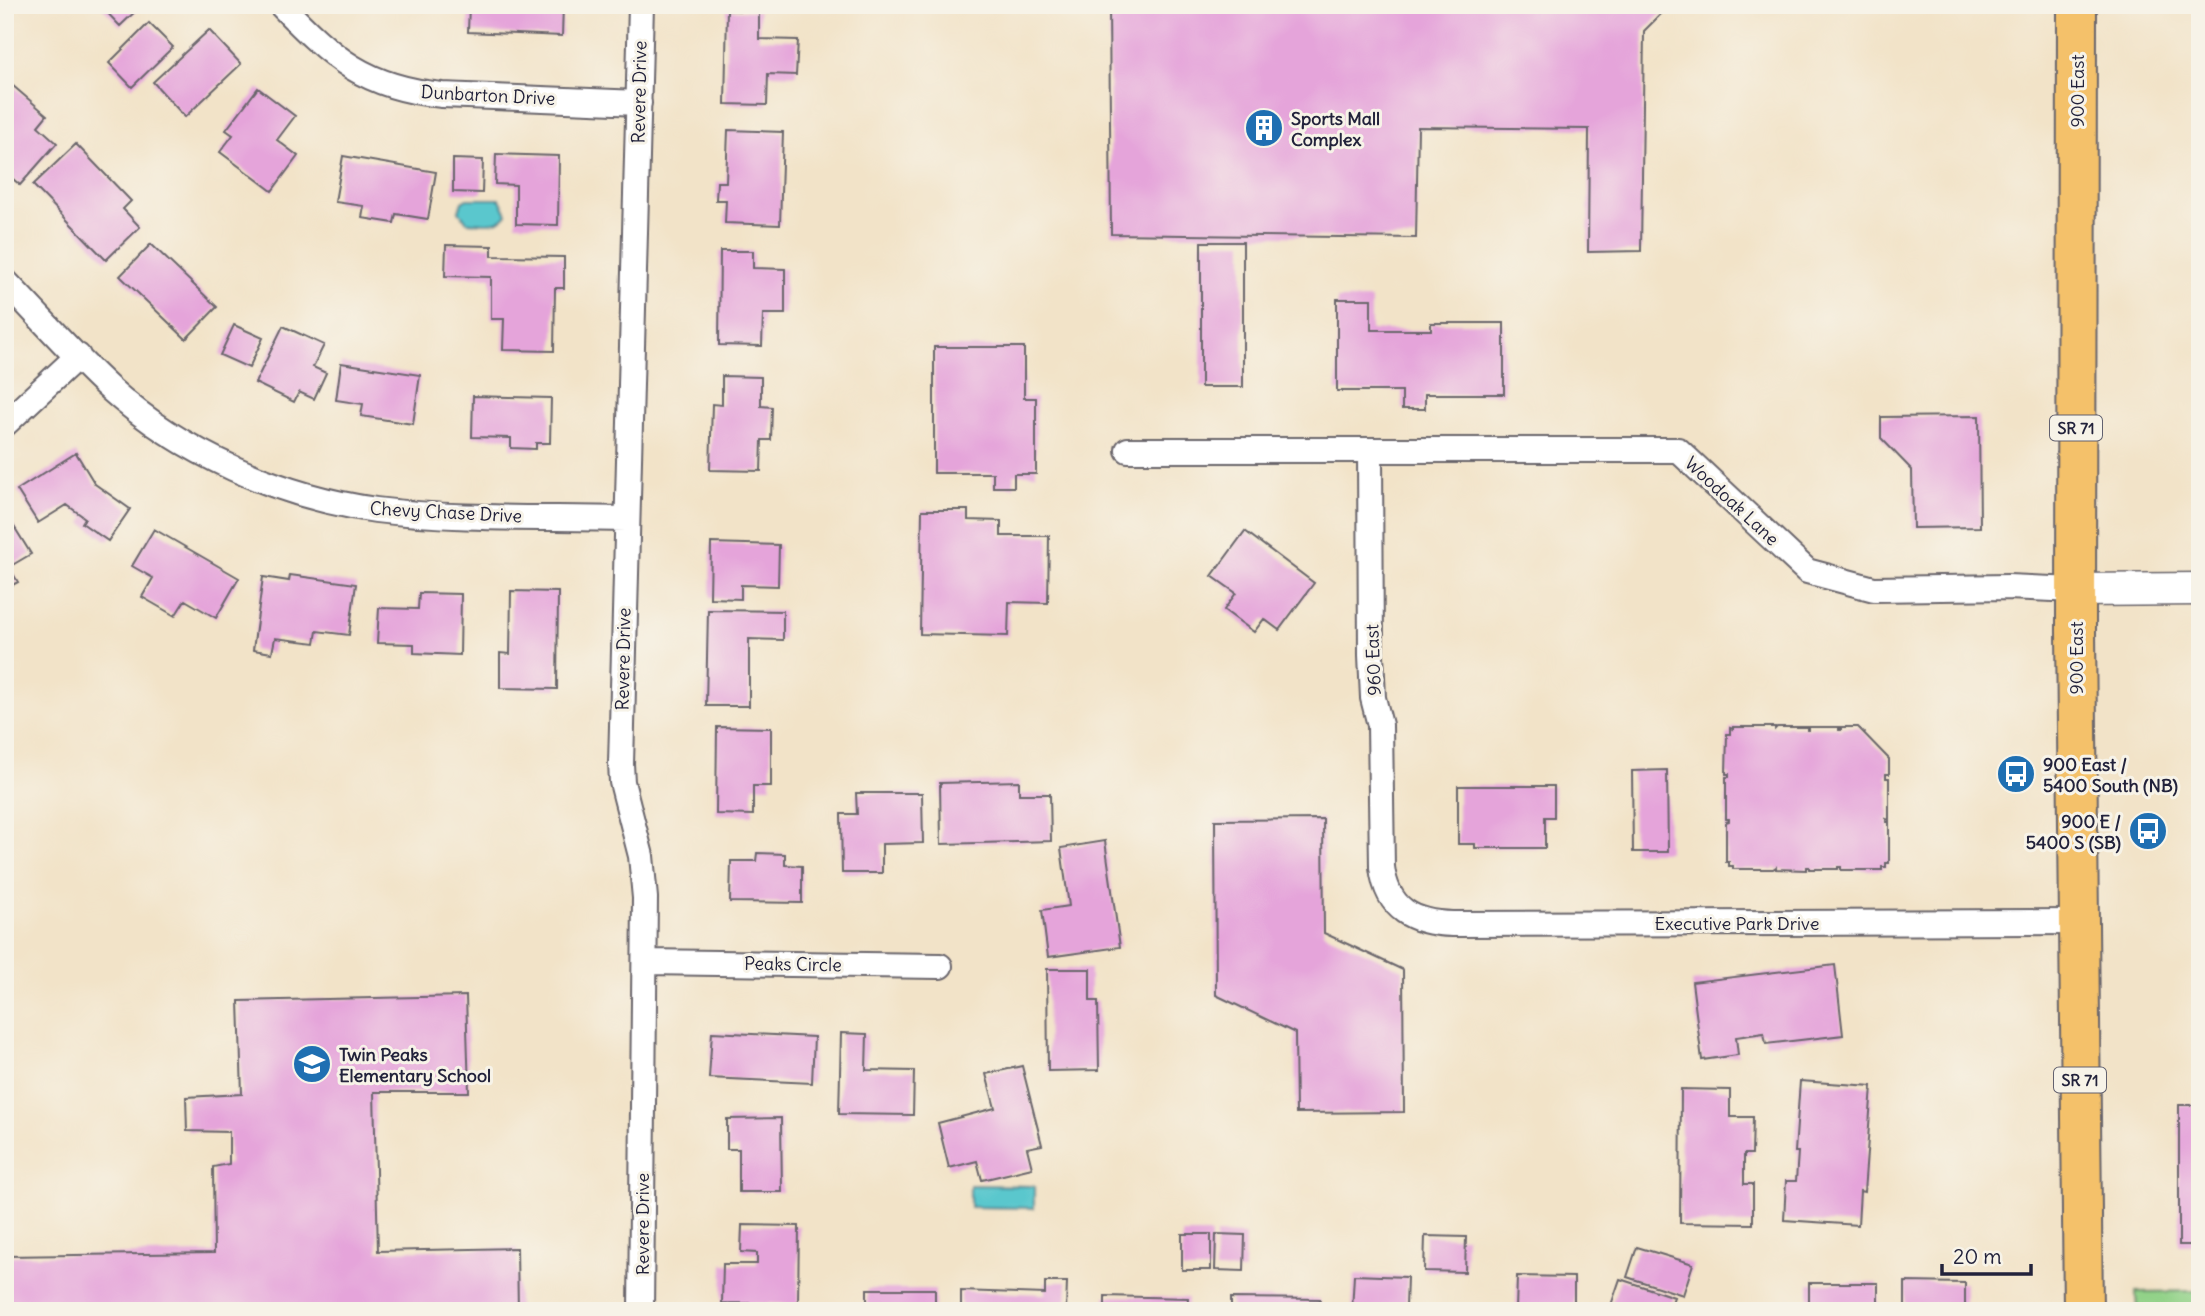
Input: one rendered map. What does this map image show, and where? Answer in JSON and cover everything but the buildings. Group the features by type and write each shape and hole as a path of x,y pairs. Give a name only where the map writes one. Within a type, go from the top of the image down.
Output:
{"main road":[{"name":"900 East","path":"2077,5 2076,590 2083,1311"}],"street":[{"name":"Dunbarton Drive","path":"281,5 331,54 351,68 395,87 418,93 639,103"},
{"name":"Revere Drive","path":"641,5 621,764 622,782 642,867 645,898 641,1311"},
{"name":"Chevy Chase Drive","path":"5,281 110,388 178,438 234,467 292,490 333,502 415,514 626,519"},
{"path":"5,424 78,356"},
{"name":"Woodoak Lane","path":"1128,450 1678,450 1807,571 1874,589 2200,589"},
{"name":"960 East","path":"1370,450 1371,655 1373,698 1380,725 1382,867 1386,887 1398,905"},
{"name":"Executive Park Drive","path":"1398,905 1424,922 1444,923 2080,922"},
{"name":"Peaks Circle","path":"645,962 940,966"}],"green space":[{"path":"2200,1291 2200,1311 2137,1311 2136,1292"}],"water":[{"path":"467,199 500,199 507,214 494,222 467,222 459,211 462,202"},
{"path":"970,1185 1034,1186 1034,1208 970,1207"}],"place":[{"name":"Sports Mall Complex","path":"1264,128"},
{"name":"900 East / 5400 South (NB)","path":"2016,774"},
{"name":"900 E / 5400 S (SB)","path":"2148,831"},
{"name":"Twin Peaks Elementary School","path":"312,1064"}]}
